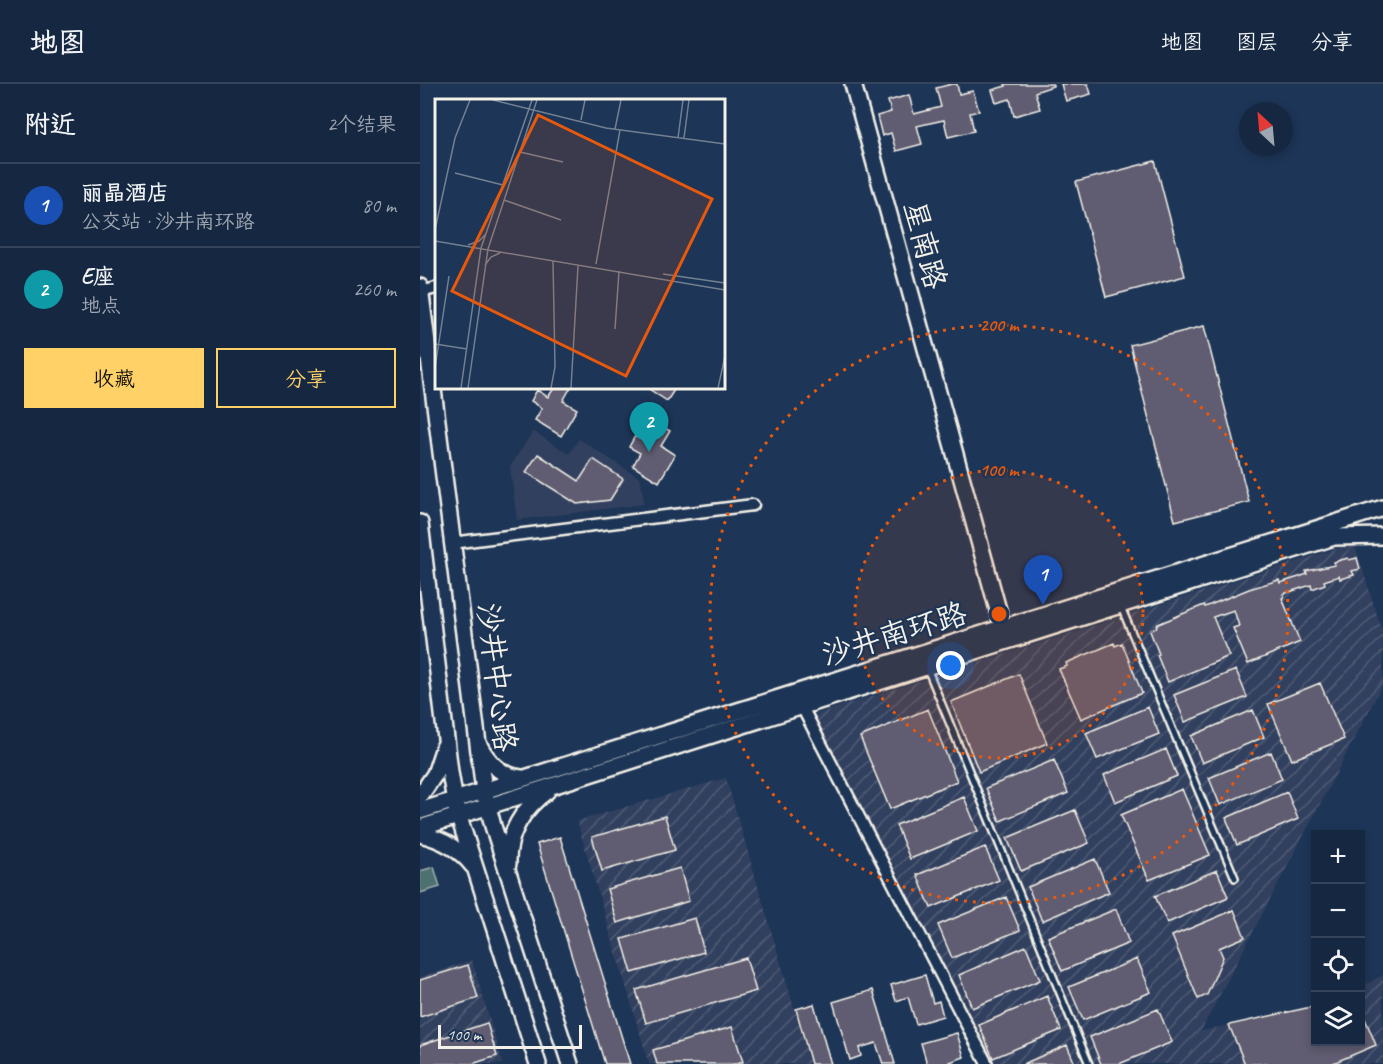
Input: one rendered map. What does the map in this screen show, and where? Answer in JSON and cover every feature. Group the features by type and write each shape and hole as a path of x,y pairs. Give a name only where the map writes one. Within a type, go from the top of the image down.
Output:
{"main road":[{"name":"星南路","path":"853,84 1003,628"},
{"name":"沙井中心路","path":"420,286 484,791 570,1064"},
{"name":"沙井南环路","path":"420,828 1120,605 1332,531 1383,508"},
{"path":"1332,531 1383,517"},
{"name":"沙井中心路","path":"420,523 445,732 458,816 538,1064"},
{"path":"1332,531 1383,527"},
{"name":"沙井南环路","path":"420,811 1003,628 1332,531 1383,536"},
{"path":"420,796 432,781 438,767 445,732"},
{"path":"477,741 486,757 500,771 513,777 525,778"},
{"path":"509,876 509,847 517,823 532,804 558,784"},
{"path":"420,834 452,847 463,855 475,869"}],"street":[{"path":"452,543 753,505"},
{"path":"802,707 987,1064"}],"lane":[{"path":"1120,605 1235,878"},
{"path":"927,667 1089,1064"}],"shaded area":[{"path":"533,431 569,454 579,439 641,479 644,504 517,520 510,467"},
{"path":"1354,543 1383,633 1383,684 1201,1031 1311,1007 1311,1046 1365,1046 1365,985 1383,975 1383,1064 993,1064 813,715"},
{"path":"726,778 810,1064 649,1064 577,821"},
{"path":"472,960 503,1064 420,1064 420,977"}],"green space":[{"path":"434,867 440,887 420,893 420,871"}],"building":[{"path":"957,84 959,94 973,91 979,111 970,113 974,131 948,137 944,120 917,126 922,144 896,151 891,133 882,136 877,116 891,112 888,101 909,95 914,114 941,107 936,88"},
{"path":"1005,84 1053,84 1053,86 1035,92 1040,109 1014,116 1010,99 996,103 992,90 1006,86"},
{"path":"1061,84 1088,84 1091,94 1066,101"},
{"path":"1155,161 1185,276 1106,297 1076,182"},
{"path":"1204,326 1249,502 1175,521 1130,345"},
{"path":"554,388 570,388 563,401 577,409 561,436 535,420 542,408 531,401 537,390 548,397"},
{"path":"648,388 675,388 667,401"},
{"path":"658,424 670,431 661,446 675,455 659,482 633,466 640,453 629,447 635,436 647,443"},
{"path":"538,454 579,481 593,459 623,479 610,500 577,504 526,472"},
{"path":"1348,558 1349,560 1357,558 1360,569 1352,571 1354,575 1340,579 1339,576 1324,581 1325,584 1312,589 1311,585 1283,594 1282,598 1300,642 1248,664 1233,628 1239,626 1234,610 1213,617 1229,656 1168,682 1150,631 1157,627 1156,625 1249,589 1279,580 1280,583 1307,574 1306,571 1335,565 1334,562"},
{"path":"1114,643 1115,646 1122,643 1142,693 1081,719 1059,669 1067,666 1066,663"},
{"path":"1236,670 1247,697 1185,722 1174,695"},
{"path":"1019,674 1047,743 979,772 951,702"},
{"path":"1320,683 1344,739 1292,760 1268,704"},
{"path":"1148,707 1159,734 1097,759 1086,733"},
{"path":"928,709 957,781 890,809 860,737"},
{"path":"1253,710 1264,737 1202,763 1191,736"},
{"path":"1166,749 1177,776 1115,802 1104,775"},
{"path":"1271,752 1282,779 1220,805 1209,778"},
{"path":"1054,760 1068,793 1000,821 986,788"},
{"path":"1182,789 1210,855 1149,880 1121,815"},
{"path":"1287,792 1298,819 1237,845 1226,818"},
{"path":"964,797 978,831 910,859 896,825"},
{"path":"1075,810 1089,843 1021,871 1007,838"},
{"path":"665,816 675,850 602,871 592,837"},
{"path":"560,837 630,1064 605,1064 537,844"},
{"path":"985,847 999,880 931,908 917,875"},
{"path":"1095,859 1109,892 1042,921 1028,887"},
{"path":"680,868 689,901 617,923 607,889"},
{"path":"1217,870 1228,897 1167,923 1155,896"},
{"path":"1006,897 1020,930 952,958 938,925"},
{"path":"1116,909 1129,943 1062,971 1048,937"},
{"path":"1234,910 1245,937 1219,948 1223,957 1207,995 1198,999 1172,936"},
{"path":"695,918 704,952 632,973 622,939"},
{"path":"1026,946 1040,980 972,1008 959,975"},
{"path":"746,958 756,991 646,1023 636,990"},
{"path":"1137,959 1151,992 1083,1020 1069,987"},
{"path":"468,965 478,998 420,1017 420,980"},
{"path":"925,975 933,1003 939,1001 943,1016 916,1024 908,997 896,1001 891,985"},
{"path":"873,990 895,1064 883,1064 876,1043 859,1048 861,1056 850,1060 833,1002"},
{"path":"1047,996 1061,1030 993,1058 979,1025"},
{"path":"814,1004 831,1064 811,1064 796,1009"},
{"path":"1311,1007 1311,1046 1365,1046 1365,1019 1376,1045 1331,1064 1245,1064 1229,1025"},
{"path":"1158,1009 1172,1042 1119,1064 1101,1064 1090,1037"},
{"path":"487,1023 497,1056 472,1064 421,1064 420,1045"},
{"path":"732,1027 743,1062 737,1064 657,1064 653,1050"},
{"path":"957,1033 964,1057 950,1062 951,1064 927,1064 921,1043"},
{"path":"1067,1045 1075,1064 1023,1064"}],"place":[{"name":"E座","path":"649,452"},
{"name":"丽晶酒店","path":"1043,605"}]}
